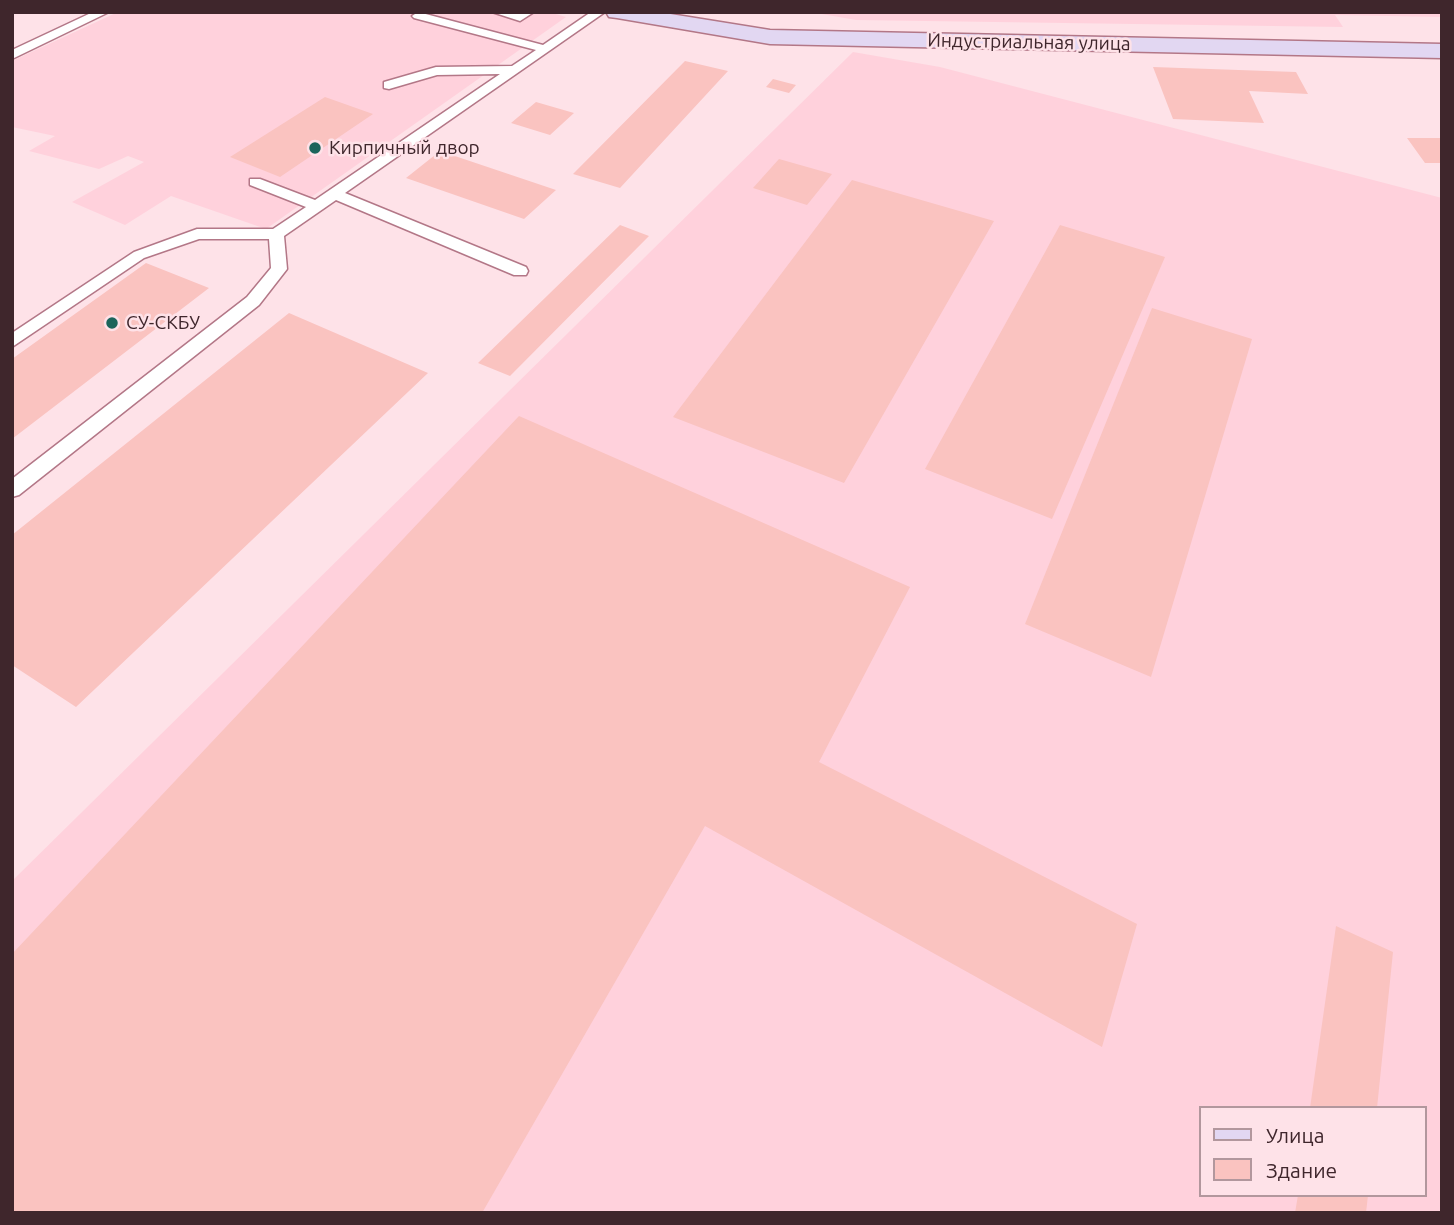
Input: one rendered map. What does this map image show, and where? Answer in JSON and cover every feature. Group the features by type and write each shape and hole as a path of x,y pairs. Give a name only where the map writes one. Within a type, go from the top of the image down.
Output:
{"street":[{"name":"Индустриальная улица","path":"617,12 770,37 1442,51"}],"lane":[{"path":"12,55 103,12"},
{"path":"498,12 520,18 528,12"},
{"path":"12,341 139,254 197,234 276,234 599,12"},
{"path":"418,16 546,49"},
{"path":"389,85 436,71 516,70"},
{"path":"255,182 317,206"},
{"path":"335,194 520,271"},
{"path":"12,490 253,301 279,269 276,234"}],"shaded area":[{"path":"118,12 549,12 566,17 266,229 171,196 125,225 72,202 144,162 128,156 99,169 29,151 55,136 12,127 12,61"},
{"path":"810,12 1442,12 1442,17 1335,15 1343,27 856,20"},
{"path":"853,52 940,67 1442,198 1442,1213 12,1213 12,881"}],"building":[{"path":"685,61 728,71 620,188 573,174"},
{"path":"1153,67 1296,72 1308,94 1249,91 1264,123 1173,119"},
{"path":"773,79 796,85 789,93 766,87"},
{"path":"325,97 373,114 280,177 230,157"},
{"path":"536,102 574,113 550,135 511,123"},
{"path":"1407,138 1442,138 1442,163 1425,163"},
{"path":"440,151 556,190 524,219 406,178"},
{"path":"779,159 832,174 807,205 753,188"},
{"path":"852,180 994,221 844,483 673,417"},
{"path":"620,225 649,236 510,376 478,363"},
{"path":"1060,225 1165,257 1052,519 925,469"},
{"name":"СУ-СКБУ","path":"146,263 209,288 12,439 12,359"},
{"path":"1152,308 1252,339 1151,677 1025,624"},
{"path":"289,313 428,373 76,707 12,665 12,535"},
{"path":"519,416 910,587 819,762 1137,924 1102,1047 705,826 482,1213 12,1213 12,954"},
{"path":"1336,926 1393,952 1377,1106 1310,1106"},
{"path":"1298,1197 1368,1197 1366,1213 1295,1213"}],"place":[{"name":"Кирпичный двор","path":"315,148"},
{"name":"СУ-СКБУ","path":"112,323"}]}
